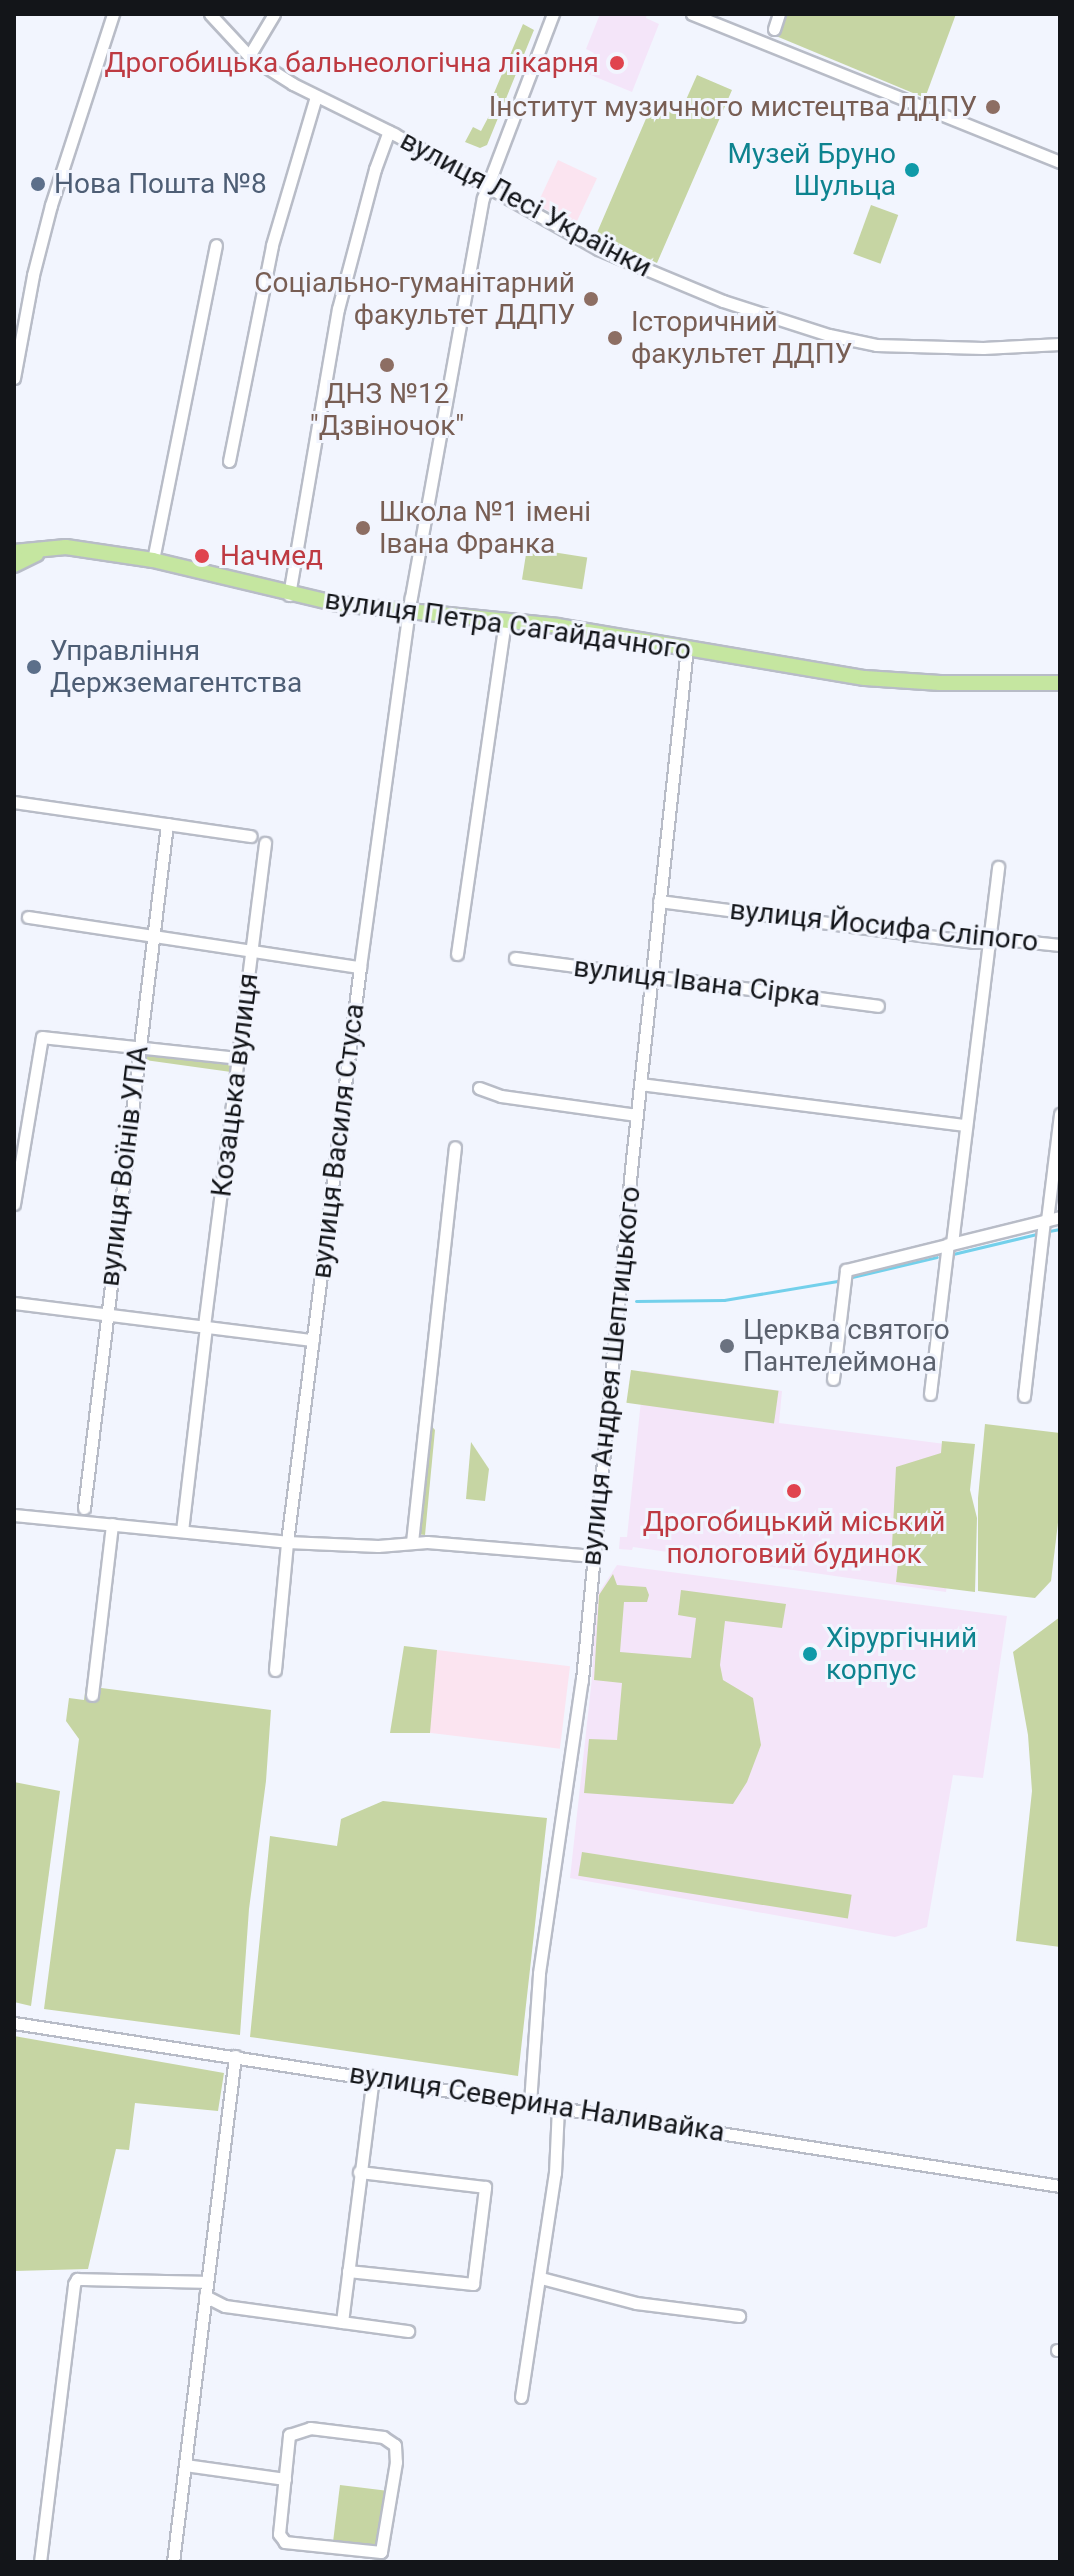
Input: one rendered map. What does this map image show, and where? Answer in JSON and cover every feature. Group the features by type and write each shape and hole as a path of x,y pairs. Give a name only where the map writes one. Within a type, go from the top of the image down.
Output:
{"main road":[{"path":"14,541 51,547"},
{"name":"вулиця Петра Сагайдачного","path":"51,547 153,560 234,577 289,595 409,614 505,620 892,681 1060,683"},
{"path":"14,552 51,547"},
{"path":"14,565 51,547"}],"street":[{"path":"14,378 28,300 51,205 113,14"},
{"name":"вулиця Лесі Українки","path":"210,14 249,56 269,71 389,131 598,249 669,280 736,306 829,335 891,346 992,348 1060,344"},
{"path":"249,56 274,14"},
{"name":"вулиця Василя Стуса","path":"275,1670 287,1542 360,967 409,614 458,322 486,188 553,14"},
{"path":"692,14 1060,162"},
{"path":"774,29 779,14"},
{"path":"229,461 270,254 316,96"},
{"path":"289,595 338,309 375,169 389,131"},
{"path":"153,560 216,245"},
{"path":"457,954 505,620"},
{"name":"вулиця Андрея Шептицького","path":"530,2103 539,1973 566,1810 687,648"},
{"path":"14,802 251,836"},
{"name":"вулиця Воїнів УПА","path":"84,1508 167,824"},
{"name":"Козацька вулиця","path":"182,1531 265,843"},
{"path":"930,1394 998,867"},
{"name":"вулиця Йосифа Сліпого","path":"659,901 974,942 988,940 1060,945"},
{"path":"28,917 360,967"},
{"name":"вулиця Івана Сірка","path":"515,958 878,1006"},
{"path":"14,1204 42,1037 239,1058"},
{"path":"640,1084 965,1125"},
{"path":"479,1088 501,1096 637,1115"},
{"path":"1024,1396 1060,1114"},
{"path":"412,1542 455,1147"},
{"path":"833,1379 846,1270 1060,1217"},
{"path":"14,1303 313,1340"},
{"path":"14,1515 287,1542 378,1546 412,1542 593,1556"},
{"path":"92,1695 112,1524"},
{"name":"вулиця Северина Наливайка","path":"14,2023 373,2076 1060,2186"},
{"path":"173,2562 235,2056"},
{"path":"342,2322 373,2076"},
{"path":"521,2397 558,2150 558,2108"},
{"path":"348,2271 473,2284 485,2187 359,2172"},
{"path":"541,2278 636,2303 739,2316"},
{"path":"40,2562 74,2284 77,2279 206,2282"},
{"path":"205,2296 225,2306 408,2331"},
{"path":"310,2428 347,2432 383,2437 395,2445 396,2462 381,2552 285,2542 279,2534 285,2479 289,2435 294,2431 310,2428"},
{"path":"185,2465 285,2479"}],"shaded area":[{"name":"Дрогобицька бальнеологічна лікарня","path":"600,14 647,14 646,18 659,24 632,92 586,73 594,53 586,49"},
{"path":"558,160 597,178 576,223 537,205"},
{"name":"Дрогобицький міський пологовий будинок","path":"644,1371 782,1391 779,1423 961,1446 946,1592 633,1547 632,1550 619,1549 620,1537 627,1537"},
{"path":"617,1565 1007,1616 983,1778 953,1775 927,1927 895,1937 570,1878 592,1678 596,1597"},
{"path":"437,1650 570,1666 560,1749 427,1732"}],"green space":[{"path":"784,14 956,14 925,98 776,36"},
{"path":"523,24 534,30 487,145 480,148 465,142 473,127 481,131 499,97 494,93"},
{"path":"697,75 732,90 657,263 596,235 654,100 681,111"},
{"path":"871,205 898,215 880,264 853,254"},
{"path":"527,548 587,558 582,589 522,580"},
{"path":"146,1052 232,1064 231,1072 145,1060"},
{"path":"631,1370 779,1391 774,1423 626,1403"},
{"path":"428,1422 435,1430 425,1535 416,1534"},
{"path":"985,1424 1060,1433 1060,1506 1051,1581 1035,1598 978,1591 978,1498"},
{"path":"942,1441 975,1444 970,1490 977,1518 975,1592 896,1582 899,1553 892,1546 896,1467 941,1453"},
{"path":"471,1442 489,1469 485,1501 466,1499"},
{"path":"613,1574 617,1585 646,1587 649,1595 647,1602 624,1602 620,1652 691,1658 696,1618 678,1615 681,1590 786,1604 782,1628 725,1621 720,1665 723,1680 753,1698 761,1745 747,1782 733,1804 584,1793 589,1739 617,1740 622,1683 594,1680 599,1595"},
{"path":"1060,1617 1060,1947 1016,1941 1032,1791 1028,1735 1013,1652"},
{"path":"404,1646 437,1650 430,1733 390,1733"},
{"path":"86,1686 271,1710 266,1781 249,1909 240,2035 44,2009 79,1739 66,1721 69,1698 84,1700"},
{"path":"14,1782 60,1791 31,2006 14,2002"},
{"path":"383,1801 547,1818 518,2076 250,2037 270,1836 337,1846 341,1819"},
{"path":"582,1852 852,1895 848,1918 578,1876"},
{"path":"14,2036 224,2073 218,2111 135,2103 129,2150 116,2149 88,2269 14,2271"},
{"path":"340,2485 387,2491 379,2549 333,2544"}],"waterway":[{"path":"1049,1231 1060,1229"},
{"path":"953,1254 1037,1234"},
{"path":"852,1277 937,1257"},
{"path":"636,1301 724,1300 837,1281"}],"place":[{"name":"Дрогобицька бальнеологічна лікарня","path":"617,63"},
{"name":"Інститут музичного мистецтва ДДПУ","path":"993,107"},
{"name":"Музей Бруно Шульца","path":"912,170"},
{"name":"Нова Пошта №8","path":"38,184"},
{"name":"Соціально-гуманітарний факультет ДДПУ","path":"591,299"},
{"name":"Історичний факультет ДДПУ","path":"615,338"},
{"name":"ДНЗ №12 \"Дзвіночок\"","path":"387,365"},
{"name":"Школа №1 імені Івана Франка","path":"363,528"},
{"name":"Начмед","path":"202,556"},
{"name":"Управління Держземагентства","path":"34,667"},
{"name":"Церква святого Пантелеймона","path":"727,1346"},
{"name":"Дрогобицький міський пологовий будинок","path":"794,1491"},
{"name":"Хірургічний корпус","path":"810,1654"}]}
